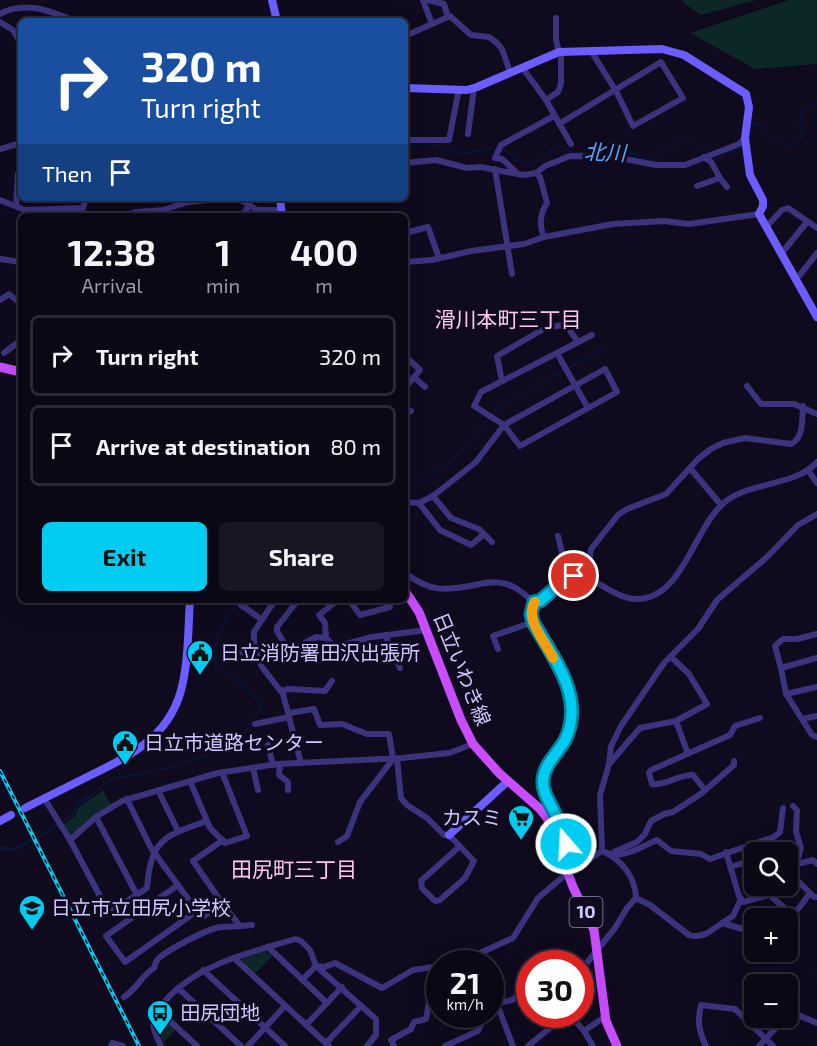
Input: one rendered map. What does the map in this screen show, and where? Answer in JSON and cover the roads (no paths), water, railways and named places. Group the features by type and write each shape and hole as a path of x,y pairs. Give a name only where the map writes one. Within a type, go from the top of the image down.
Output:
{"main road":[{"path":"0,367 18,371"},
{"name":"日立いわき線","path":"408,596 419,612 461,720 473,744 507,781 543,813 590,920 598,949 608,1028 617,1046"}],"street":[{"path":"272,0 276,18"},
{"path":"432,24 425,0 444,4 448,17"},
{"path":"0,14 20,6 40,7 68,18"},
{"path":"408,35 450,16 471,35 489,37 498,43 510,72"},
{"path":"546,100 558,92 561,84 560,52 555,18"},
{"path":"0,22 13,30 18,39"},
{"path":"408,88 474,88 560,52 662,49 684,56 746,94 749,107 745,138 750,175 763,200 759,214"},
{"path":"559,124 616,91 661,62 682,98 633,126 616,91 591,51"},
{"path":"522,67 546,100 571,144"},
{"path":"468,134 474,88"},
{"path":"408,140 449,140 459,89"},
{"path":"517,173 502,159 495,158 501,145 554,116"},
{"path":"408,163 436,160 467,168 480,166 523,175 536,173 545,166 570,156 614,158 656,165 685,165 739,144 745,138"},
{"path":"0,149 18,144"},
{"path":"704,157 711,162 727,187"},
{"path":"495,169 512,274"},
{"path":"536,173 540,177 547,203 541,215 544,237"},
{"path":"16,206 18,174"},
{"path":"697,186 720,178"},
{"path":"0,200 25,210 83,208"},
{"path":"81,213 85,201"},
{"path":"133,213 163,210 198,201"},
{"path":"243,201 257,210 281,213"},
{"path":"245,213 249,205"},
{"path":"766,226 782,210 788,208 817,228"},
{"path":"759,214 796,280 814,304 817,317"},
{"path":"408,262 524,244 544,237 614,224 664,221 689,224 759,214"},
{"path":"781,254 807,222"},
{"path":"408,232 428,226 439,258"},
{"path":"796,280 817,253"},
{"path":"0,259 18,262"},
{"path":"0,300 9,294 18,302"},
{"path":"502,381 497,356 547,327 566,325 578,342"},
{"path":"408,502 419,503 433,496 476,462 504,425 605,369 617,392 520,446 504,425 474,406 481,392 592,335"},
{"path":"4,353 18,342"},
{"path":"557,353 588,408"},
{"path":"408,359 420,370 408,384"},
{"path":"414,377 425,387"},
{"path":"747,386 761,404 784,403 803,406 817,414"},
{"path":"587,578 591,549 618,515 627,509 666,494 711,449 745,438 794,443 800,434 803,406"},
{"path":"408,575 423,585 442,590 491,582 503,583 512,586 534,602 540,601 568,577 587,578 633,599 650,598 660,594 673,580 707,522 721,505 736,494 808,470 817,462"},
{"path":"690,468 721,505"},
{"path":"808,470 817,471"},
{"path":"808,470 817,483"},
{"path":"433,496 451,518 479,530 492,542"},
{"path":"419,503 440,530 471,545 484,534"},
{"path":"605,852 600,795 614,738 664,663 698,628 717,600 761,562 798,525 817,514"},
{"path":"558,536 568,577"},
{"path":"534,602 531,614 533,622 571,693 570,727 562,745 548,763 543,779 546,795 557,817 566,844 560,851"},
{"path":"25,808 134,753 163,726 178,699 183,683 190,603"},
{"path":"273,603 254,632 254,648 262,667 281,691 301,763"},
{"path":"296,603 277,627 288,650 316,638 326,638"},
{"path":"335,603 319,615 325,623 326,638 335,647 372,637 426,630"},
{"path":"351,603 360,615 390,607 387,603"},
{"path":"241,605 261,619"},
{"path":"498,649 493,636 533,622"},
{"path":"817,634 797,639 783,639 775,646 786,694 812,735 817,736"},
{"path":"386,635 400,668"},
{"path":"224,646 259,658"},
{"path":"609,764 640,728 676,721 707,704 689,674 671,657"},
{"path":"781,668 817,658"},
{"path":"281,691 289,689 325,691 332,681"},
{"path":"786,694 817,687"},
{"path":"255,724 314,709 320,725 342,724 367,734 389,734 401,798 444,835 449,835 474,861 465,878 435,902 422,888 421,881 459,846"},
{"path":"802,719 817,716"},
{"path":"705,790 693,775 658,785 652,784 649,773 651,770 730,735 735,726 760,718"},
{"path":"676,721 688,754"},
{"path":"70,840 96,818 127,799 222,772 277,764 395,759 449,753 473,744"},
{"path":"268,745 277,764 279,775 288,782 288,790"},
{"path":"338,842 347,836 360,802 395,759"},
{"path":"487,950 513,938 538,898 568,874 605,852 638,842 651,821 673,812 705,790 734,765 734,761"},
{"path":"254,768 258,790"},
{"path":"190,781 210,828 227,843 247,836 222,772"},
{"path":"449,835 507,781"},
{"path":"158,790 178,831"},
{"path":"44,798 70,840 109,913 147,888 147,876 155,853 163,840 178,831 207,821"},
{"path":"127,799 155,853 197,911 204,916 222,903"},
{"path":"794,806 797,810 796,832 801,848 798,860"},
{"path":"605,852 628,854 657,840 671,851 701,854 710,859 774,837 780,832 783,808"},
{"path":"0,821 11,815"},
{"path":"96,818 137,895"},
{"path":"223,840 193,861 240,926"},
{"path":"594,954 636,898 635,886 629,873 619,861 605,852"},
{"path":"726,852 743,902 764,896"},
{"path":"798,864 813,860 817,864"},
{"path":"730,867 744,863"},
{"path":"798,881 817,897"},
{"path":"178,885 106,936 125,962 197,911"},
{"path":"798,909 810,893"},
{"path":"769,896 783,908"},
{"path":"636,898 650,905 689,935 696,937 704,935 733,916 741,899"},
{"path":"722,923 744,929"},
{"path":"124,997 135,990 145,973 154,968 156,960 184,941 193,940 201,933 215,928 252,925"},
{"path":"161,1046 153,1023 158,1010 178,988 203,970 295,939 301,941 312,953 316,966 376,1019 375,1038 367,1046"},
{"path":"268,947 327,1003"},
{"path":"235,959 327,1045 361,1006"},
{"path":"316,966 336,964 382,988 413,970 426,968"},
{"path":"302,980 316,966"},
{"path":"203,970 285,1046"},
{"path":"306,1025 342,987"},
{"path":"178,988 241,1046"},
{"path":"706,1046 699,1028 698,1018 701,1005 735,1010 773,1046"},
{"path":"248,1046 285,1006"},
{"path":"158,1010 197,1046"},
{"path":"798,1015 817,1023"},
{"path":"593,1046 584,1030 606,1016"},
{"path":"394,1046 391,1040 411,1029 414,1022 426,1019"},
{"path":"504,1027 513,1046"},
{"path":"446,1046 478,1031 479,1028"},
{"path":"528,1046 550,1028"},
{"path":"759,1046 776,1028"},
{"path":"111,1046 112,1043 123,1046"}],"water":[{"path":"89,796 89,799 79,804 72,817 47,833 15,851 0,850 0,846 14,848 46,831 70,815 78,802"}],"waterway":[{"name":"北川","path":"12,22 18,27"},
{"name":"北川","path":"750,139 753,124 758,124 772,139 792,145 803,136 799,120 807,108 817,103"},
{"name":"北川","path":"614,154 630,152 657,161 663,149 688,139 705,152"},
{"name":"北川","path":"408,145 422,143"},
{"name":"北川","path":"427,143 459,154 495,148"},
{"name":"北川","path":"503,149 524,163 540,159 557,145 573,152 597,154"},
{"name":"北川","path":"713,158 716,159 742,147"},
{"path":"569,368 607,346"},
{"path":"492,415 496,410 564,370"},
{"path":"408,482 418,480 441,468 463,449 489,418"},
{"path":"88,798 107,782 117,777 175,766 240,744 244,733 262,707 247,689 216,665 215,656 217,638 230,614 239,603"}],"railway":[{"path":"0,771 139,1046"}],"place":[{"name":"日立消防署田沢出張所","path":"200,676"},
{"name":"日立市道路センター","path":"125,766"},
{"name":"カスミ","path":"521,841"},
{"name":"日立市立田尻小学校","path":"32,931"},
{"name":"田尻団地","path":"160,1036"}],"district":[{"name":"滑川本町三丁目","path":"508,320"},
{"name":"田尻町三丁目","path":"294,870"}]}
